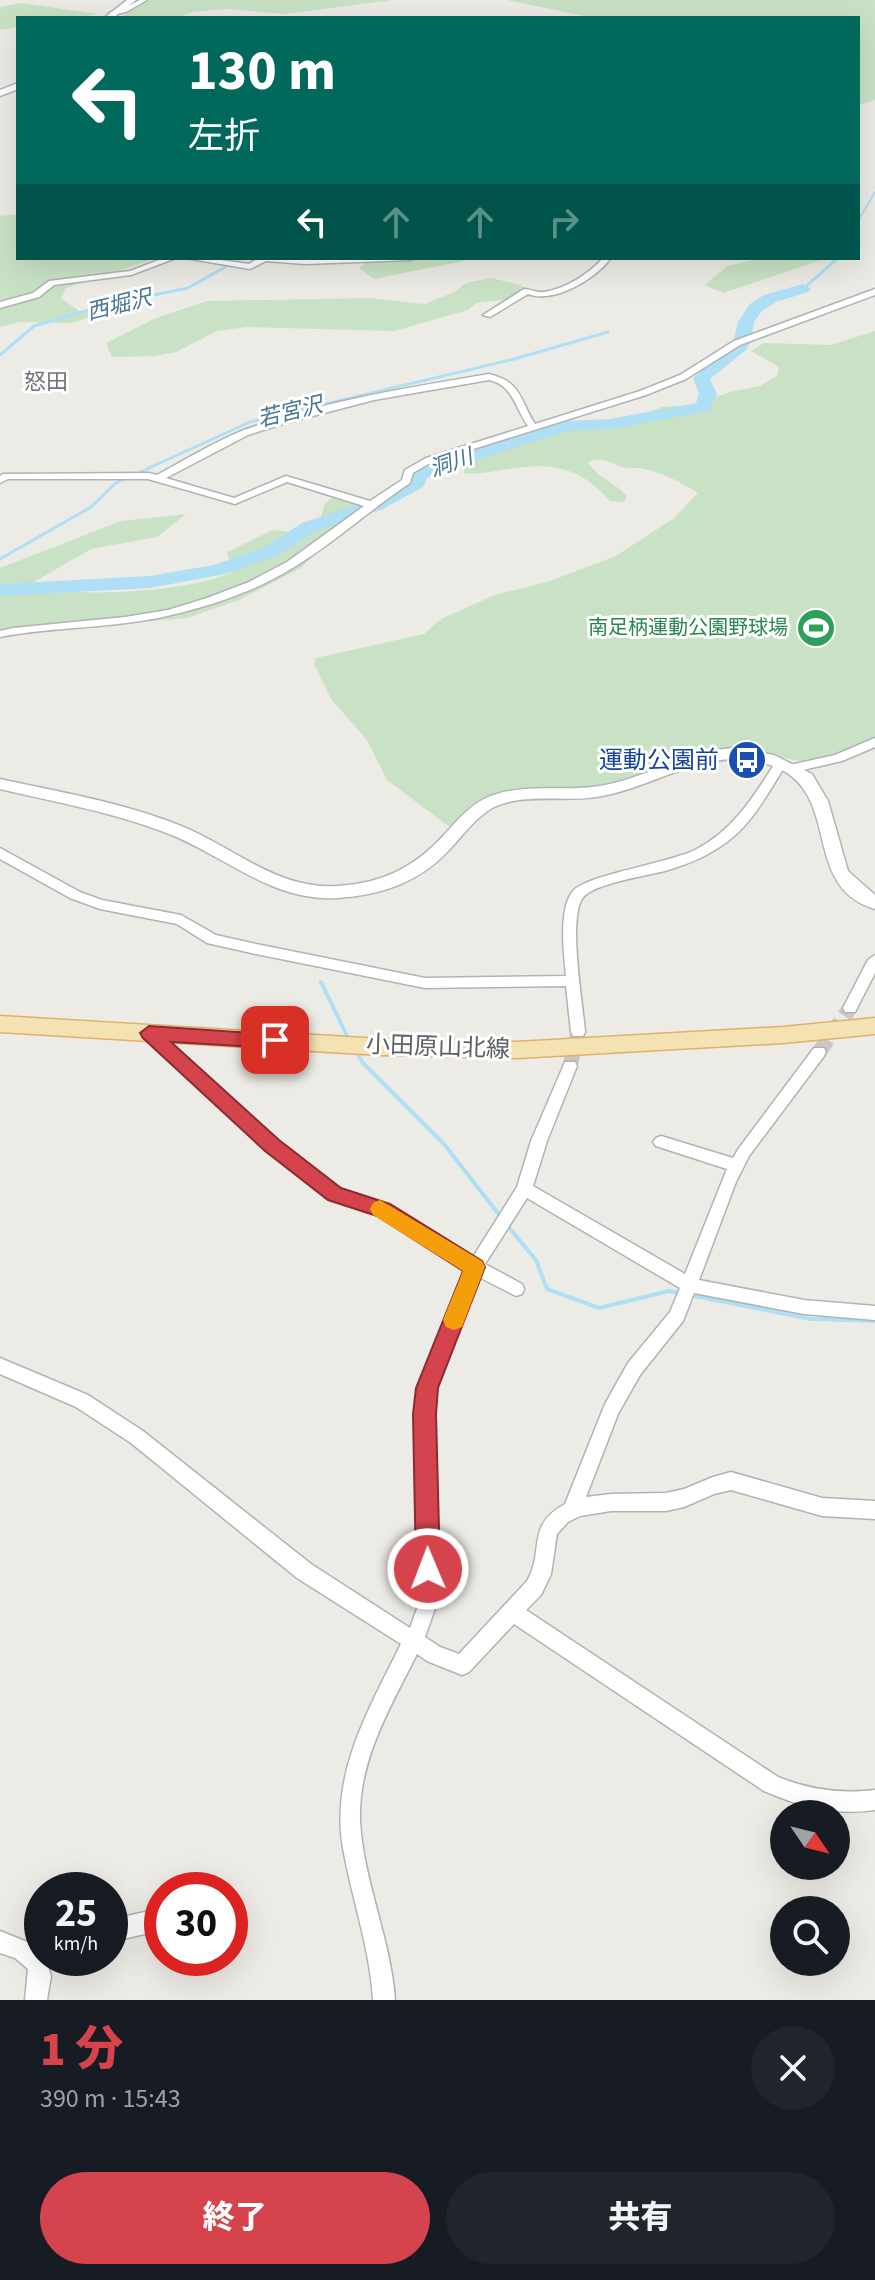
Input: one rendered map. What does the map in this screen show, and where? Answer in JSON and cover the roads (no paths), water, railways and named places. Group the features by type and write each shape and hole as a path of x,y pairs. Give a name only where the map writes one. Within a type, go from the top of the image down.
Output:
{"main road":[{"name":"小田原山北線","path":"0,1024 351,1045 517,1050 783,1035 875,1026"}],"street":[{"path":"110,16 132,0"},
{"path":"110,16 144,0"},
{"path":"0,305 36,295 52,283 131,273 167,260"},
{"path":"203,260 250,267 262,260"},
{"path":"285,260 358,260"},
{"path":"487,315 527,291 540,295 588,278 606,260"},
{"path":"0,634 26,628 106,623 200,604 273,575 314,550 368,504 407,481 408,472 429,460 643,393 683,377 737,343 875,292"},
{"path":"157,479 245,433 279,422 373,397 489,377 502,379 511,386 521,413 533,427"},
{"path":"0,480 6,476 57,475 157,479 235,501 286,479 368,504"},
{"path":"578,1032 571,920 574,900 582,890 673,864 703,851 730,833 788,766 838,758 875,742"},
{"path":"0,784 170,827 263,879 300,891 334,892 396,882 415,874 430,862 466,819 495,800 608,790 725,754 750,755 788,766 808,779 822,805 840,872 858,892 875,903"},
{"path":"0,853 75,895 100,904 181,920 212,939 256,949 425,983 575,981"},
{"path":"850,1008 875,960"},
{"path":"149,1033 272,1145 335,1194 383,1210 516,1289"},
{"path":"0,1366 82,1401 137,1437 304,1571 434,1654 462,1665 513,1612 542,1574 548,1530 573,1507 611,1410 634,1369 677,1316 737,1166 819,1052"},
{"path":"384,2000 354,1843 350,1799 357,1761 426,1619 429,1600 424,1414 427,1388 475,1267 524,1189 539,1141 570,1066"},
{"path":"661,1142 737,1166"},
{"path":"524,1189 689,1285 804,1307 875,1313"},
{"path":"573,1507 675,1499 716,1483 731,1481 822,1507 875,1510"},
{"path":"513,1612 771,1784 811,1801 852,1804 875,1800"},
{"path":"0,1942 24,1948"},
{"path":"36,2000 39,1976"}],"waterway":[{"name":"洞川","path":"860,218 875,192"},
{"name":"西堀沢","path":"0,355 34,326 110,304 188,288 237,260"},
{"name":"洞川","path":"803,289 836,260"},
{"name":"洞川","path":"0,590 150,582 218,570 272,551 309,527 376,505 417,483 419,474 431,468 566,426 610,424 703,407 708,394 701,378 740,347 750,314 770,299 803,289"},
{"name":"若宮沢","path":"0,559 91,507 116,483 250,422 514,359 608,332"},
{"path":"321,982 348,1038"},
{"path":"355,1049 363,1063 443,1143 501,1217"},
{"path":"506,1224 536,1260 547,1289 599,1308 669,1291 811,1319 875,1321"}],"tunnel":[{"path":"819,1052 850,1008"},
{"path":"570,1066 578,1032"}],"place":[{"name":"南足柄運動公園野球場","path":"816,628"},
{"name":"運動公園前","path":"747,760"}],"district":[{"name":"怒田","path":"46,382"}]}
